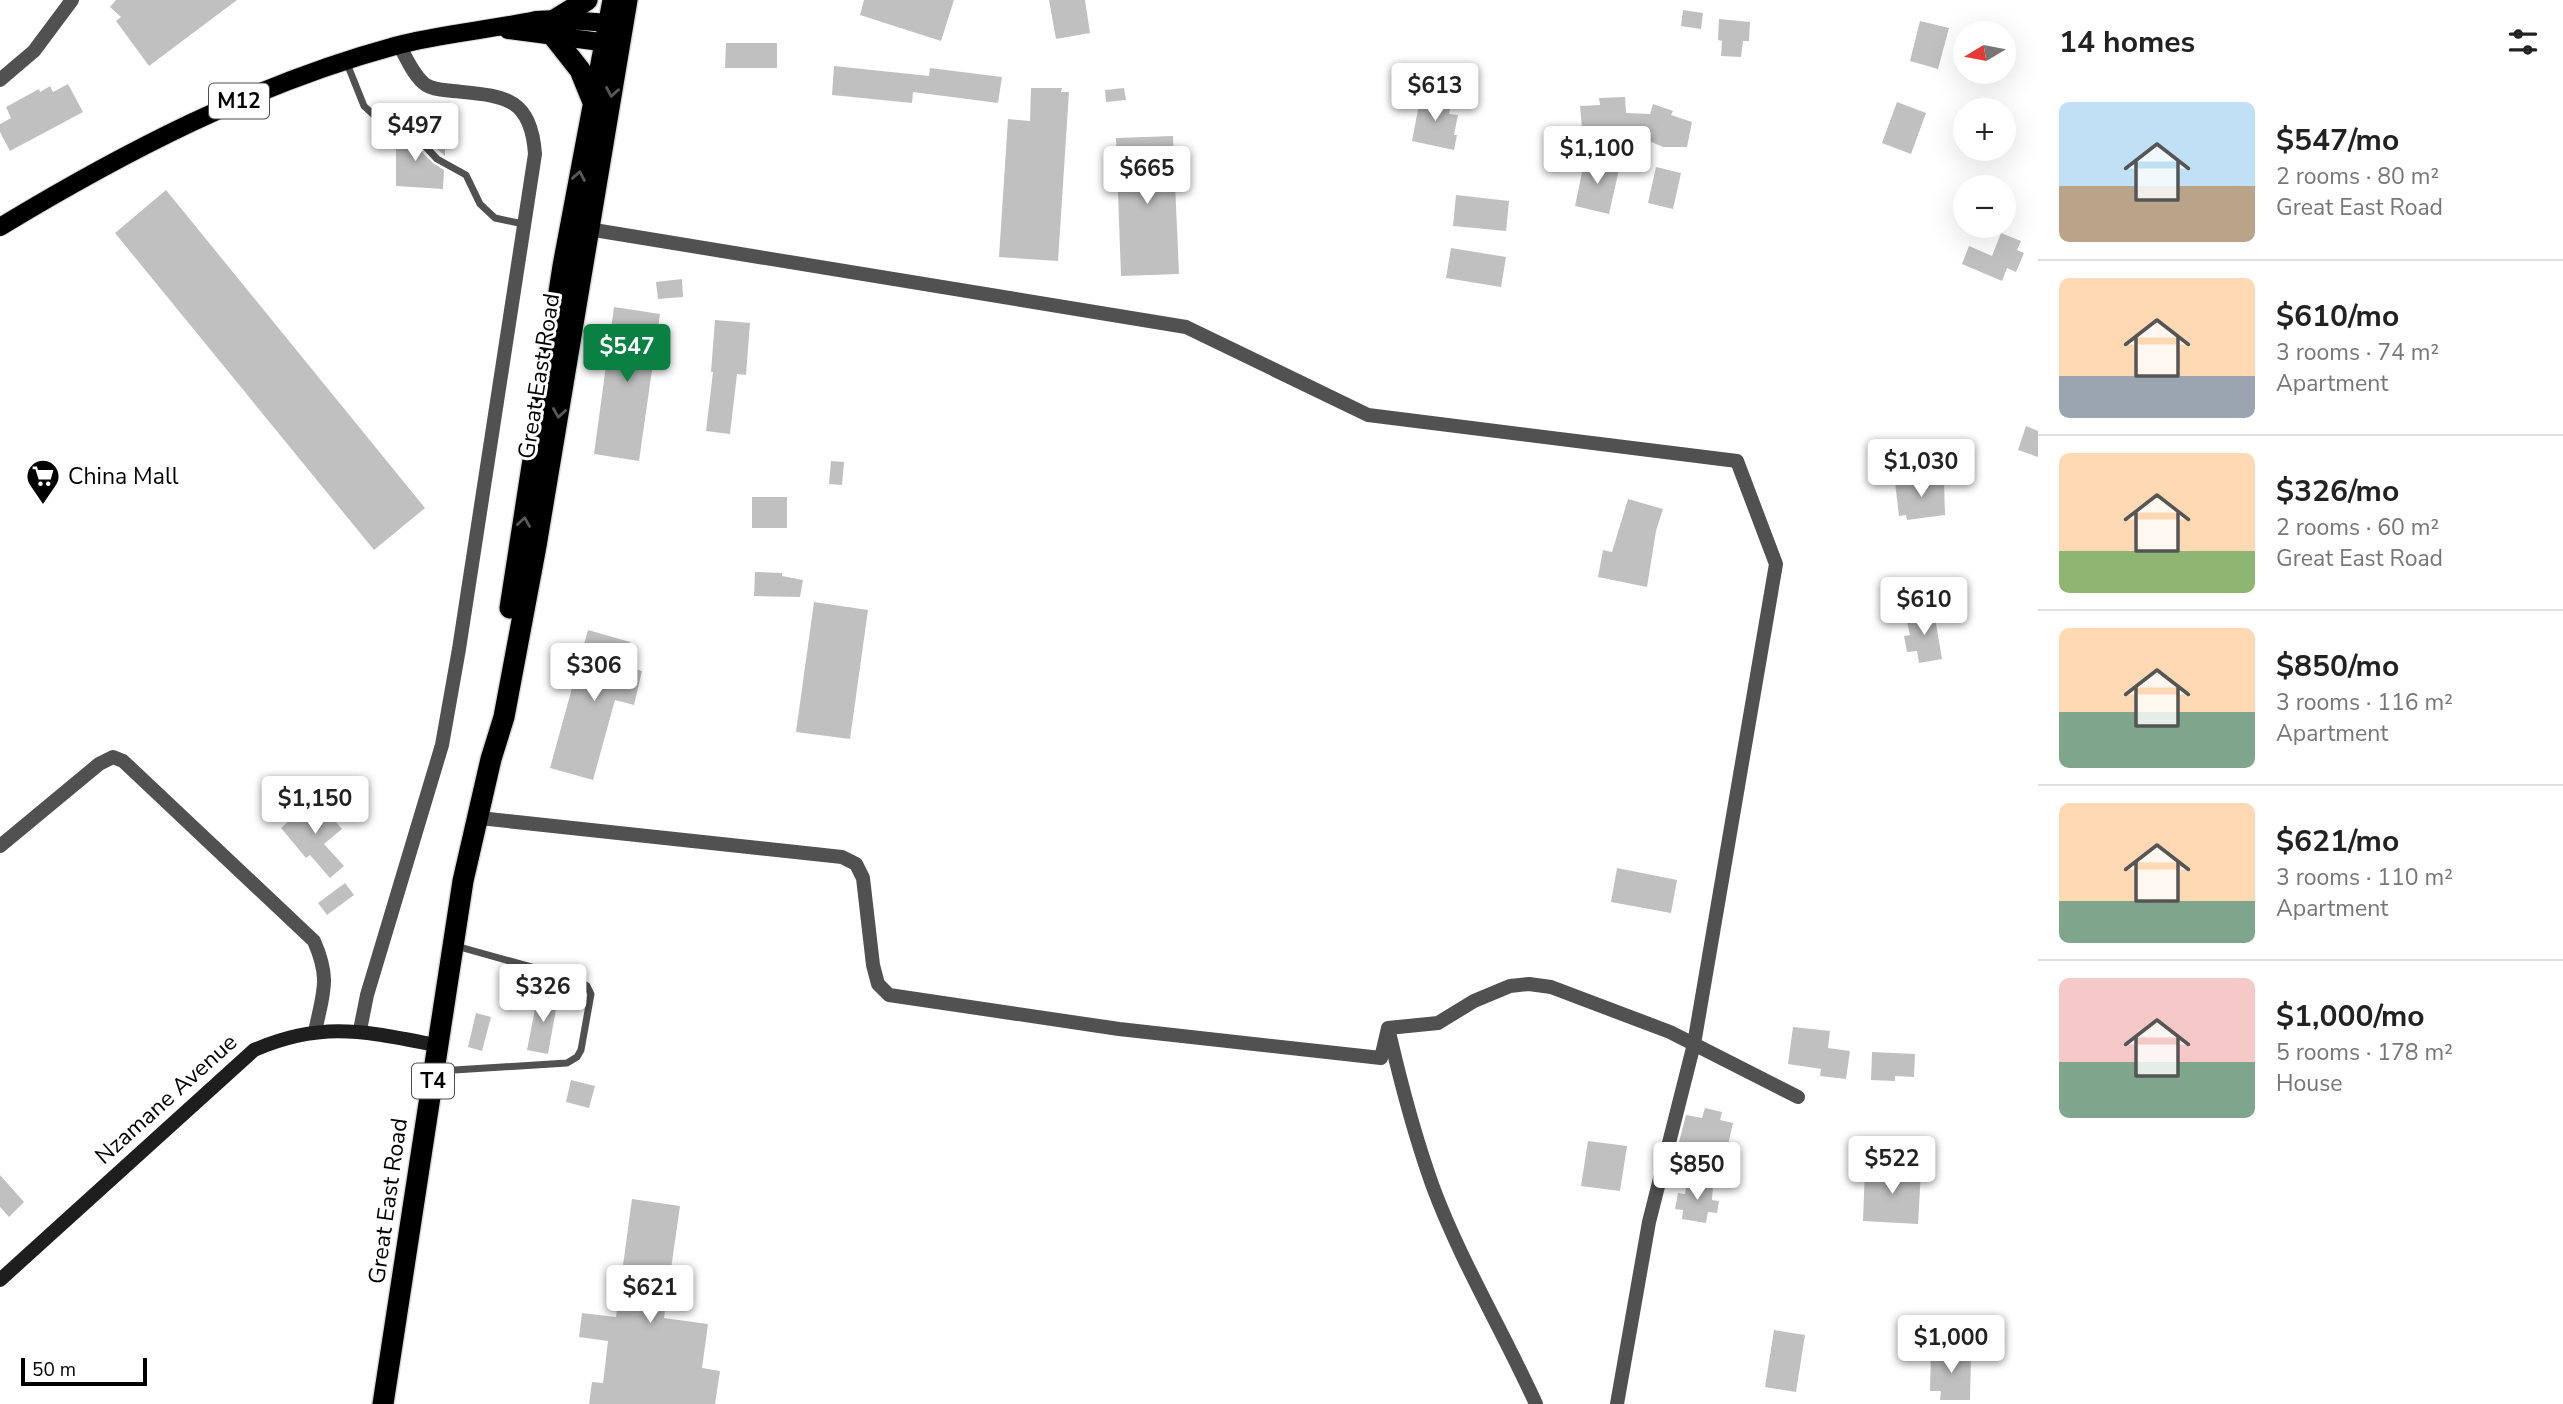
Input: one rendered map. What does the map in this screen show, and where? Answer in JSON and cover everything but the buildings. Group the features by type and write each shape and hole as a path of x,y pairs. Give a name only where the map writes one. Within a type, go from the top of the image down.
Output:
{"highway":[{"path":"587,0 555,28 580,70 593,102"},
{"name":"Great East Road","path":"580,228 614,33 613,0"},
{"name":"Great East Road","path":"383,1404 463,881 491,759 504,717 549,475 593,102 627,0"}],"main road":[{"name":"M12","path":"0,227 183,126 262,91 345,60 399,44 498,29 555,28 614,33"}],"street":[{"path":"0,80 34,51 72,0"},
{"path":"360,1030 367,995 442,745 535,154 533,133 527,117 516,105 496,95 437,89 426,84 399,44"},
{"path":"580,228 1186,327 1368,415 1737,461 1776,564 1694,1044 1649,1222 1617,1404"},
{"path":"0,846 99,764 113,757 123,761 314,941 323,962 326,982 315,1032"},
{"path":"479,818 842,857 856,864 863,878 873,964 878,984 889,995 1119,1029 1381,1058 1388,1028"},
{"path":"1388,1028 1438,1023 1474,1001 1510,986 1529,984 1551,987 1670,1032 1798,1097"},
{"path":"1388,1028 1433,1186 1464,1258 1536,1404"},
{"name":"Nzamane Avenue","path":"0,1280 254,1050 282,1037 360,1030 437,1045"}],"lane":[{"path":"345,60 364,106 377,118 418,118 426,129 424,145 437,159 467,175 480,204 495,218 523,224"},
{"path":"434,1071 567,1063 577,1057 581,1050 591,994 587,986 578,980 455,946"}],"place":[{"name":"China Mall","path":"43,506"}]}
